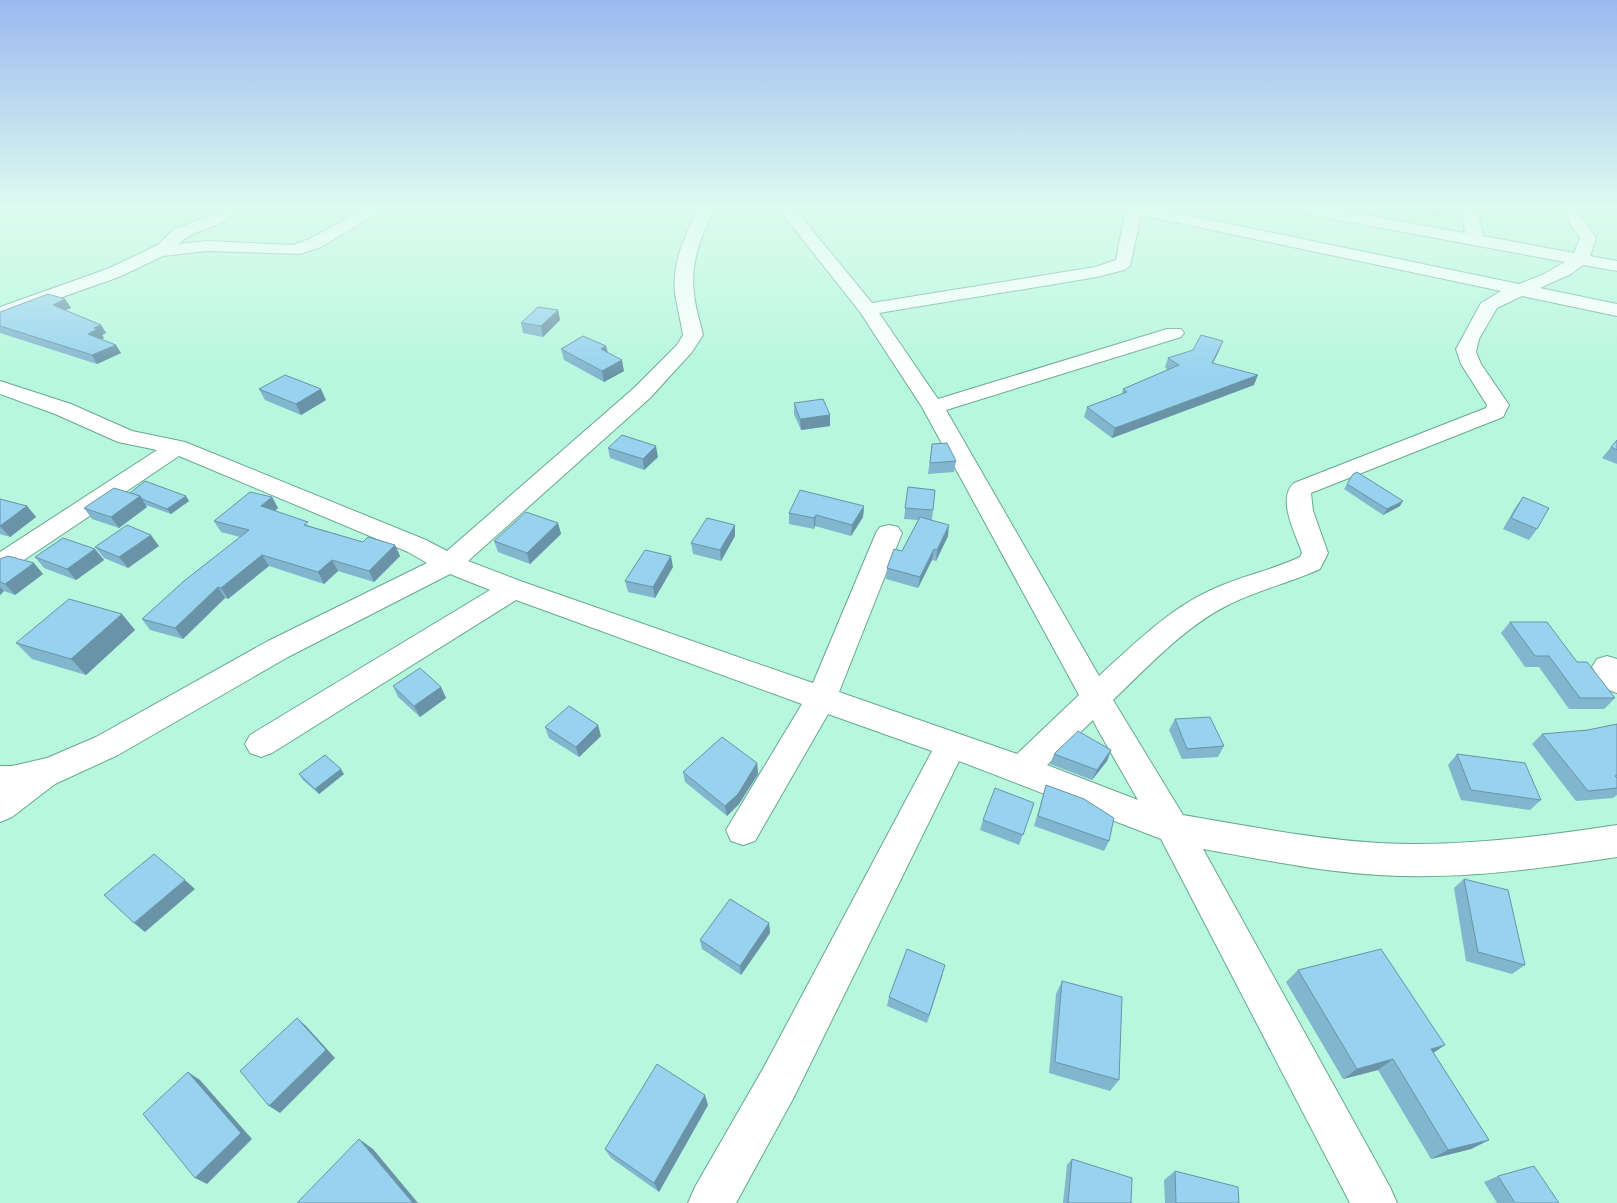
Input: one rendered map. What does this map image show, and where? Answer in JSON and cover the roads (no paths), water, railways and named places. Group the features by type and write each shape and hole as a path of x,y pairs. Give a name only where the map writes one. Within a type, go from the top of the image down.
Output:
{"street":[{"path":"0,313 40,297 96,280 131,264"},
{"path":"0,807 52,771 107,746 278,649 448,563 642,393 685,348 693,336 684,289 686,264"},
{"path":"831,264 867,309 933,407 1109,720 1173,828 1374,1203"},
{"path":"867,309 1097,272 1120,264"},
{"path":"1401,264 1617,310"},
{"path":"1022,770 1096,695 1171,630 1215,600 1296,571 1312,563 1315,553 1298,497 1300,490 1495,412 1498,404 1467,354 1466,348 1485,310 1492,303 1524,290 1571,264"},
{"path":"933,407 1174,333"},
{"path":"0,387 63,409 126,437 177,447 417,546 448,563 513,589 1022,770 1173,828 1314,853 1379,859 1437,860 1519,856 1617,841"},
{"path":"0,564 177,447"},
{"path":"743,830 820,699 890,533"},
{"path":"261,744 513,589"},
{"path":"711,1203 779,1082 951,746"},
{"path":"0,780 12,780 52,771"}]}
